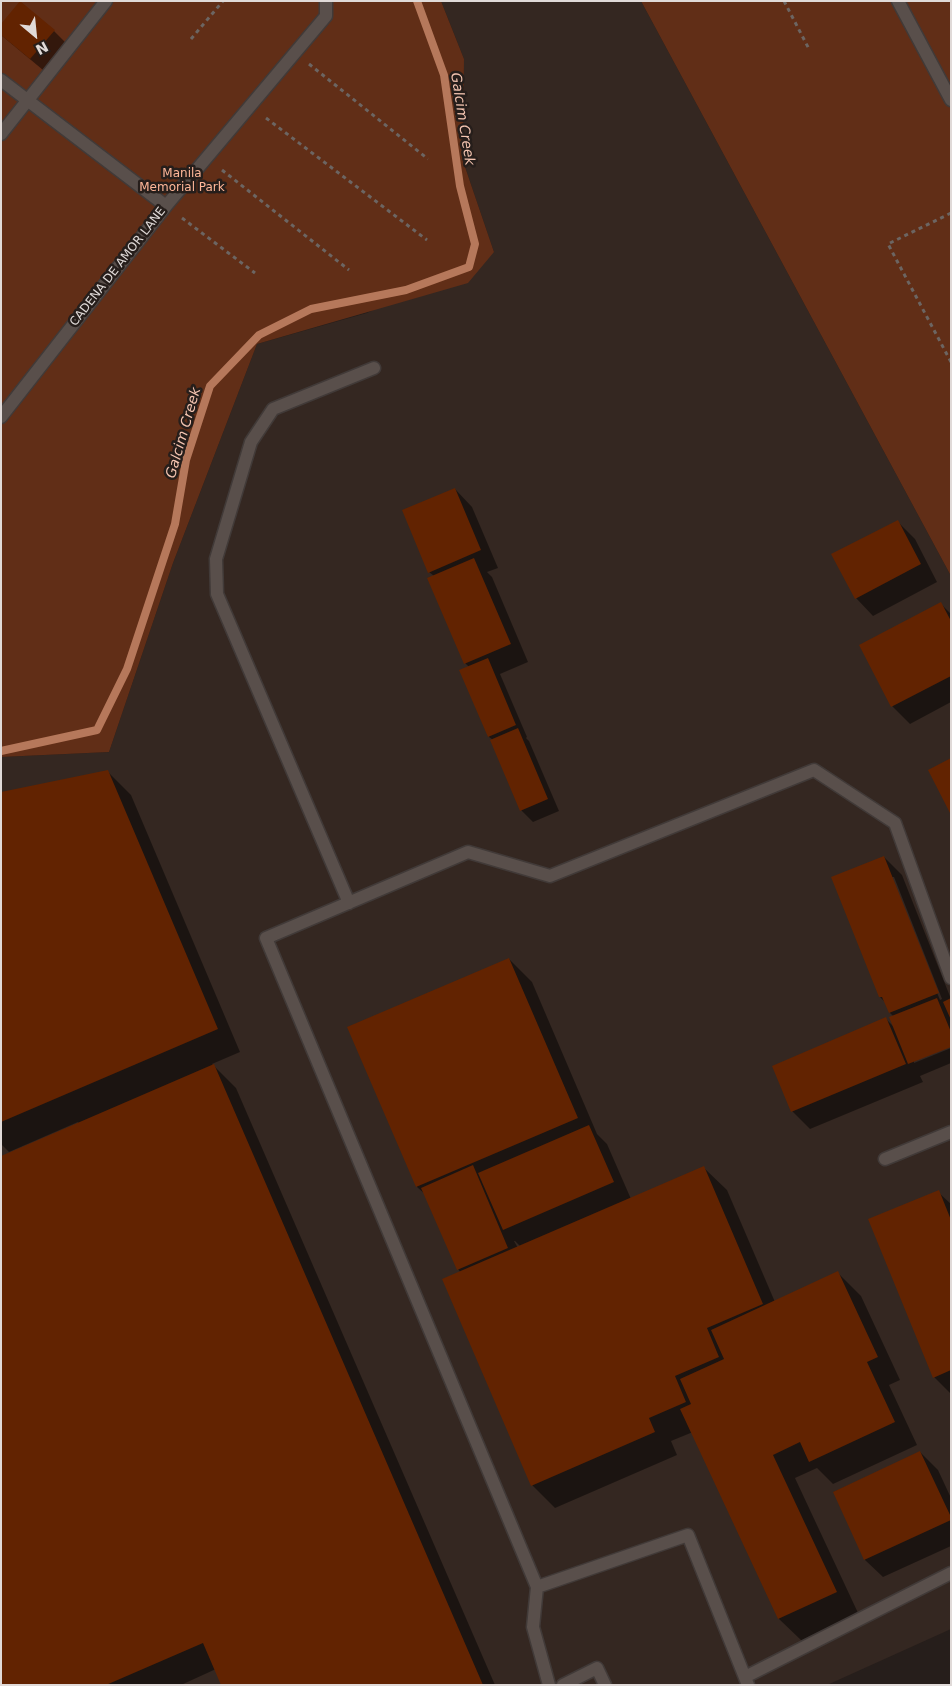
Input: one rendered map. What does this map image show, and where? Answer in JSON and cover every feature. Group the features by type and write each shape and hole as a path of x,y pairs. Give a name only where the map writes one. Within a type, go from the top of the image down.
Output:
{"street":[{"path":"1,134 106,1"},
{"name":"CADENA DE AMOR LANE","path":"1,418 166,206 326,16 326,1"},
{"path":"898,1 951,100"},
{"path":"1,80 166,206"},
{"path":"349,902 217,594 216,559 251,442 273,409 374,368"},
{"path":"548,1685 533,1626 537,1587 266,938 468,852 550,876 814,770 895,823 951,978"},
{"path":"885,1159 951,1132"},
{"path":"537,1587 688,1535 747,1681 951,1573"},
{"path":"563,1685 597,1668 605,1685"}],"path":[{"path":"191,39 223,1"},
{"path":"784,1 809,49"},
{"path":"295,53 428,159"},
{"path":"250,106 427,240"},
{"path":"206,158 349,270"},
{"path":"166,206 255,273"},
{"path":"951,213 888,244 951,362"}],"shaded area":[{"path":"441,1 641,1 951,576 951,1629 827,1685 1,1685 1,757 109,752 173,563 257,344 367,313 494,252 463,161 464,59"}],"green space":[{"name":"Manila Memorial Park","path":"1,1 441,1 464,59 463,161 494,252 468,283 257,344 173,563 109,752 1,757"},
{"path":"641,1 951,1 951,576"}],"building":[{"path":"20,1 55,30 30,59 1,35 1,24"},
{"path":"455,488 481,550 428,573 402,510"},
{"path":"898,520 921,564 855,599 831,554"},
{"path":"474,558 511,644 464,664 427,578"},
{"path":"941,602 951,621 951,676 891,707 859,645"},
{"path":"488,658 516,725 488,737 459,670"},
{"path":"518,728 548,799 520,811 490,740"},
{"path":"951,758 951,815 928,770"},
{"path":"108,770 218,1029 1,1122 1,792"},
{"path":"884,856 939,993 889,1013 882,997 879,997 831,877"},
{"path":"509,958 578,1118 416,1187 347,1027"},
{"path":"937,998 951,1032 951,1047 908,1064 889,1017"},
{"path":"951,998 951,1020 943,1002"},
{"path":"886,1017 906,1064 791,1112 772,1066"},
{"path":"214,1064 483,1685 221,1685 203,1643 106,1685 1,1685 1,1156"},
{"path":"589,1125 614,1182 503,1230 478,1173"},
{"path":"473,1165 508,1248 457,1270 421,1188"},
{"path":"704,1166 763,1304 707,1328 719,1357 675,1376 686,1402 649,1418 655,1432 531,1486 442,1279"},
{"path":"939,1190 951,1220 951,1370 933,1378 868,1219"},
{"path":"838,1271 878,1357 867,1362 895,1422 809,1462 800,1442 773,1455 837,1592 778,1619 680,1409 691,1404 680,1379 724,1359 711,1330"},
{"path":"920,1451 951,1520 864,1560 833,1492"}],"waterway":[{"name":"Galcim Creek","path":"1,751 97,730 127,669 175,524 186,460 210,386 259,335 311,309 406,290 469,267 475,244 460,186 444,75 417,1"}]}
